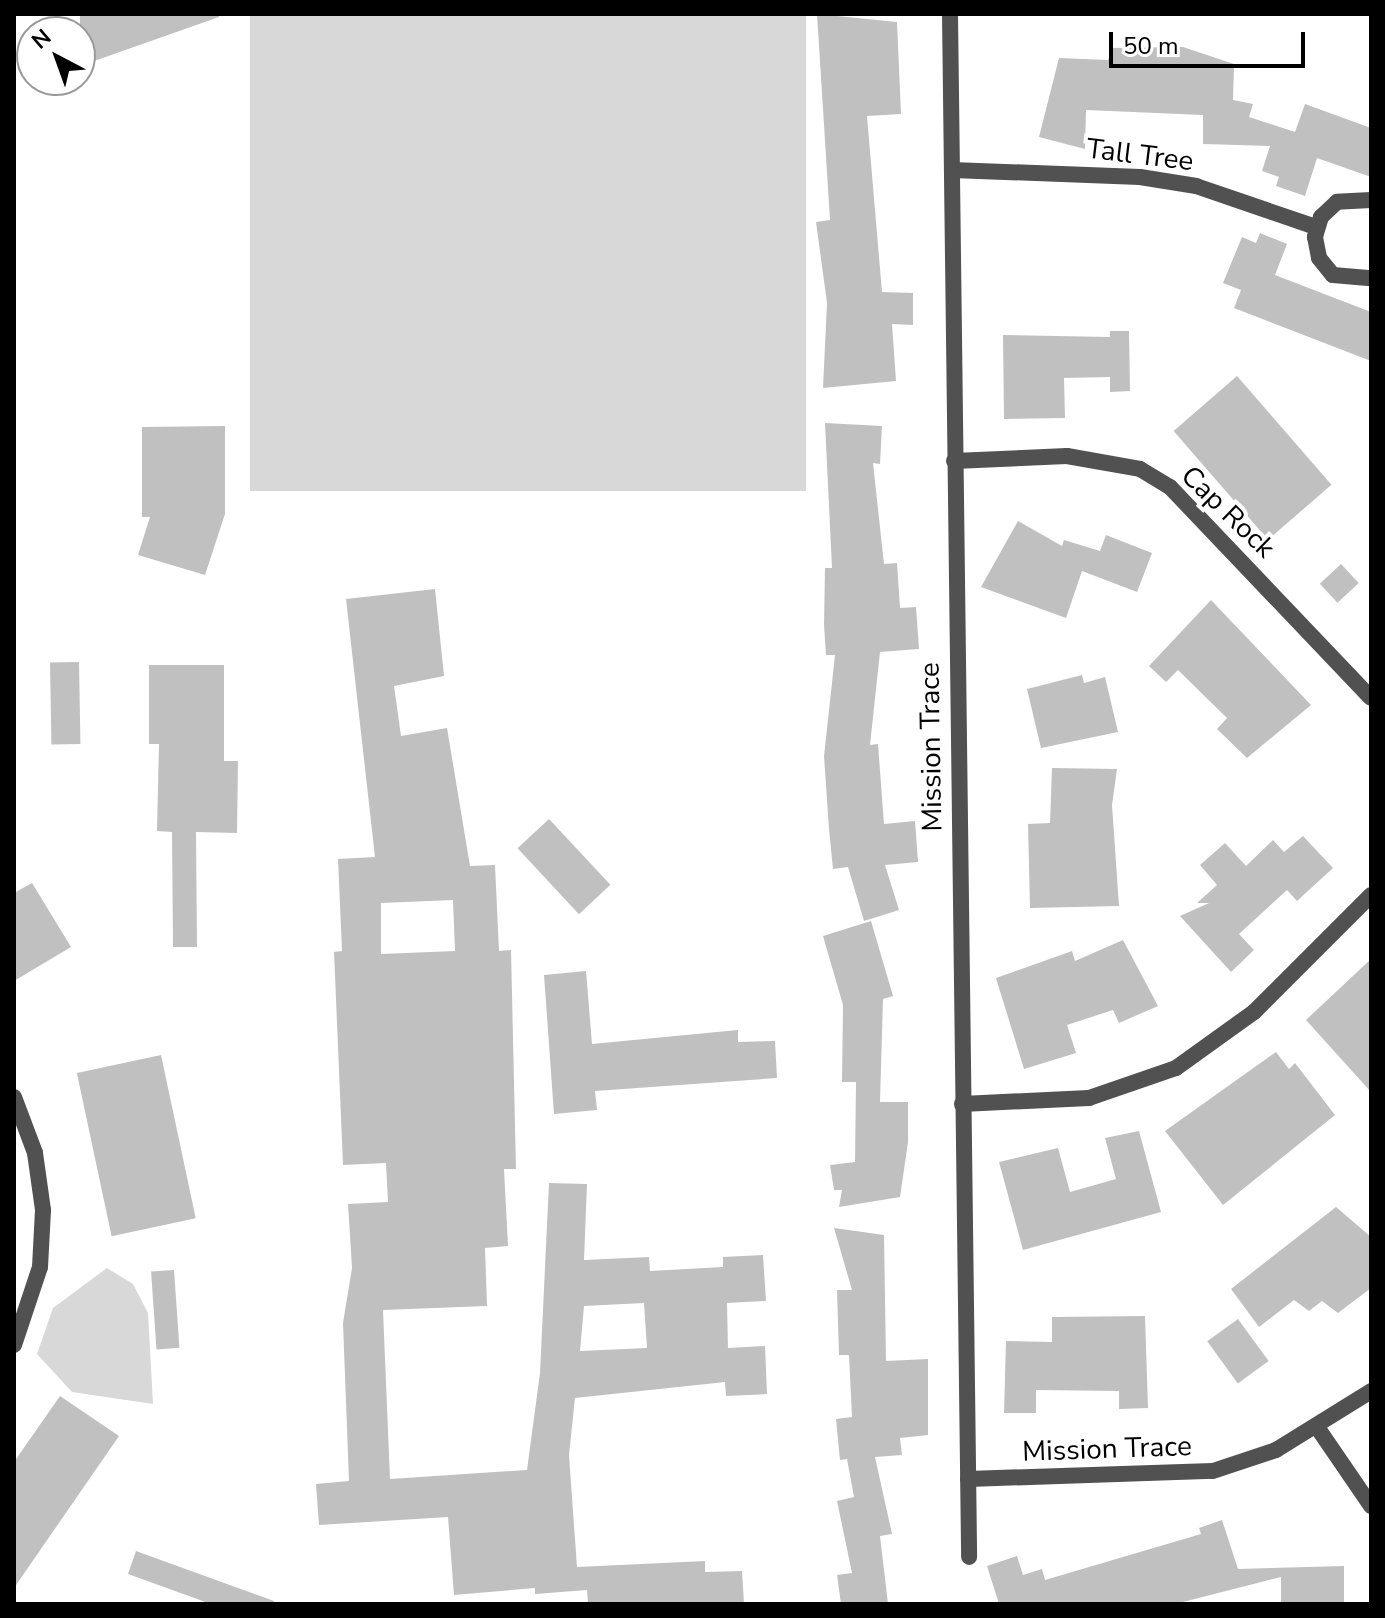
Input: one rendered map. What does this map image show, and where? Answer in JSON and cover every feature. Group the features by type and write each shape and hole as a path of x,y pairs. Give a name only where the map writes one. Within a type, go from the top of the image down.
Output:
{"street":[{"name":"Mission Trace","path":"950,14 969,1557"},
{"name":"Tall Tree","path":"952,170 1196,186 1316,227"},
{"path":"1371,200 1337,202 1316,227 1325,267 1343,279 1371,278"},
{"name":"Cap Rock","path":"954,461 1067,456 1140,469 1170,487 1371,698"},
{"path":"962,1104 1089,1098 1176,1068 1254,1012 1371,895"},
{"path":"14,1097 35,1153 43,1210 40,1267 14,1345"},
{"name":"Mission Trace","path":"968,1479 1213,1471 1317,1427 1371,1391"},
{"path":"1317,1427 1371,1506"}],"shaded area":[{"path":"250,14 806,14 806,491 250,491"},
{"path":"107,1268 133,1284 148,1313 153,1404 72,1392 37,1354 53,1308"}],"building":[{"path":"218,14 219,17 96,60 96,16 80,16"},
{"path":"817,14 897,22 901,114 867,116 882,292 913,293 913,325 892,324 896,381 823,388 827,303 816,222 830,220"},
{"path":"1183,47 1234,64 1233,100 1253,104 1249,117 1295,132 1305,104 1371,128 1371,177 1317,158 1305,196 1276,186 1279,177 1262,171 1270,146 1203,144 1203,115 1086,110 1085,149 1039,137 1059,58 1108,60 1112,48"},
{"path":"1260,233 1287,244 1275,275 1371,312 1371,361 1234,308 1241,290 1223,283 1242,237 1256,243"},
{"path":"1110,331 1129,331 1130,391 1110,392 1110,377 1064,378 1065,418 1004,419 1003,335 1110,337"},
{"path":"1237,376 1331,485 1268,540 1174,431"},
{"path":"825,423 882,426 880,464 873,463 884,564 897,563 900,608 916,607 919,649 880,652 870,745 878,744 884,824 915,821 918,862 885,865 899,910 864,921 848,867 833,869 829,829 824,756 835,655 826,655 824,625 825,568 832,568"},
{"path":"225,426 225,514 205,575 138,555 150,517 142,517 142,427"},
{"path":"1018,521 1062,546 1064,540 1100,551 1106,535 1152,553 1137,592 1082,571 1066,618 981,587"},
{"path":"1341,564 1359,583 1338,603 1320,584"},
{"path":"435,589 444,676 394,686 401,736 447,728 470,866 495,865 499,951 511,950 516,1169 504,1169 508,1246 485,1248 487,1306 383,1310 390,1479 527,1470 540,1373 549,1183 587,1184 584,1260 649,1257 650,1271 723,1267 723,1257 763,1255 766,1301 727,1303 728,1348 765,1346 767,1394 726,1396 725,1382 575,1398 569,1455 577,1567 705,1561 705,1572 742,1571 744,1604 588,1604 587,1590 535,1594 535,1588 454,1595 448,1517 319,1525 316,1484 349,1481 343,1323 352,1268 348,1204 388,1202 386,1163 343,1165 334,952 342,951 338,859 375,857 346,599","holes":["453,900 455,951 381,954 381,903","644,1303 647,1348 580,1351 584,1306"]},
{"path":"1211,600 1311,705 1247,758 1217,729 1227,718 1178,670 1166,682 1149,666"},
{"path":"79,662 80,744 51,744 50,663"},
{"path":"149,665 224,665 224,761 238,761 237,833 196,832 197,947 173,947 172,832 157,831 159,744 149,744"},
{"path":"1082,675 1084,683 1105,677 1118,732 1041,748 1027,689"},
{"path":"1052,768 1117,769 1112,805 1119,906 1030,908 1028,824 1050,823"},
{"path":"549,819 610,885 579,914 518,848"},
{"path":"1303,836 1333,868 1297,901 1287,890 1239,934 1254,950 1231,972 1180,916 1209,903 1197,903 1217,885 1200,865 1225,843 1246,866 1273,840 1284,852"},
{"path":"32,883 71,947 14,981 14,893"},
{"path":"871,921 893,996 883,999 880,1102 908,1102 908,1142 900,1197 839,1207 842,1190 834,1190 830,1165 855,1162 856,1082 842,1082 843,1005 823,936"},
{"path":"1123,940 1158,1006 1119,1023 1113,1010 1067,1025 1076,1053 1024,1069 996,978 1072,951 1075,961"},
{"path":"1371,959 1371,1092 1306,1020"},
{"path":"586,971 592,1044 738,1030 738,1042 775,1041 777,1078 595,1091 597,1110 554,1114 544,975"},
{"path":"1276,1052 1289,1069 1295,1063 1335,1115 1223,1205 1165,1131"},
{"path":"161,1055 196,1218 112,1236 77,1073"},
{"path":"1139,1131 1161,1212 1023,1250 999,1162 1058,1148 1070,1192 1116,1179 1105,1138"},
{"path":"1336,1207 1371,1237 1371,1288 1338,1313 1322,1301 1309,1311 1294,1300 1259,1327 1231,1289"},
{"path":"834,1228 884,1235 886,1361 928,1359 928,1435 900,1438 902,1455 875,1457 892,1534 880,1536 888,1604 841,1604 837,1575 852,1573 837,1501 854,1497 847,1459 840,1460 836,1419 852,1417 849,1355 839,1355 837,1290 852,1290"},
{"path":"174,1270 179,1348 156,1349 151,1272"},
{"path":"1145,1316 1148,1408 1119,1409 1119,1391 1036,1390 1036,1413 1004,1413 1006,1341 1052,1342 1052,1317"},
{"path":"1238,1319 1269,1361 1238,1383 1207,1341"},
{"path":"60,1396 119,1436 14,1588 14,1462"},
{"path":"1222,1520 1238,1569 1344,1566 1344,1604 1281,1604 1281,1577 1175,1604 999,1604 987,1566 1017,1556 1023,1575 1042,1569 1045,1580 1201,1534 1199,1528"},
{"path":"136,1551 274,1601 274,1604 211,1604 128,1574"}]}
